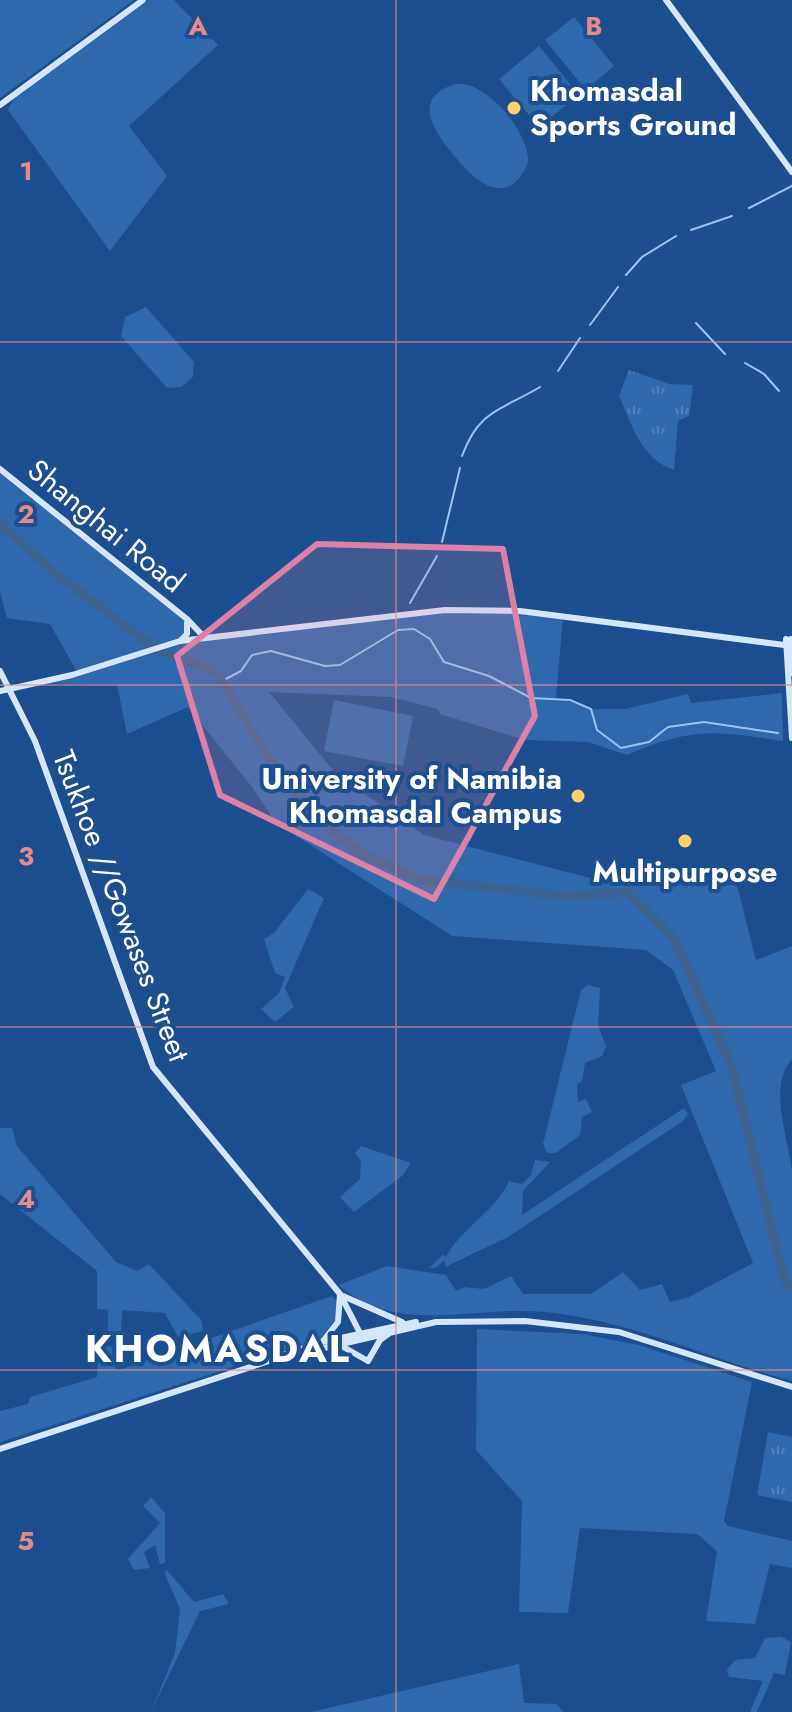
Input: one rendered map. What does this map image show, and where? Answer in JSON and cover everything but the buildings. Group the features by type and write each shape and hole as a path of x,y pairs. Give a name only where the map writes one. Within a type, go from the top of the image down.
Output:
{"main road":[{"path":"0,105 143,0"},
{"path":"666,0 792,172"},
{"name":"Shanghai Road","path":"0,469 186,620 202,638"},
{"path":"0,691 72,675 180,641 471,609 790,642"},
{"path":"180,641 187,634 186,620"},
{"path":"772,642 786,657"},
{"path":"790,642 786,657 792,738"},
{"path":"790,642 792,670"},
{"name":"Tsukhoe //Gowases Street","path":"0,671 11,689 63,814 153,1067 340,1294 361,1335"},
{"path":"322,1342 338,1322 340,1294 379,1314 410,1322 504,1320 571,1324 644,1338 792,1385"},
{"path":"269,1361 410,1322"},
{"path":"0,1449 322,1342 424,1323"},
{"path":"335,1343 368,1361 380,1340 394,1330"}],"highlighted area":[{"path":"317,544 503,549 535,716 434,899 220,795 177,656"}],"green space":[{"path":"0,0 134,0 0,98"},
{"path":"149,0 174,0 218,45 129,126 167,176 110,251 8,110 14,98"},
{"path":"574,17 614,66 586,90 545,40"},
{"path":"539,46 579,95 539,127 499,79"},
{"path":"456,84 468,85 493,100 522,138 528,163 512,185 493,187 473,176 448,149 435,128 430,117 433,98 441,90"},
{"path":"146,307 194,362 193,377 181,387 167,388 121,336 125,317"},
{"path":"629,370 670,384 693,385 689,416 678,421 674,470 653,458 628,418 619,396"},
{"path":"0,469 184,618 187,623 184,637 445,610 563,616 556,697 591,709 625,709 688,694 691,703 782,693 783,741 704,734 669,740 627,755 588,742 525,740 440,714 438,709 391,697 269,692 336,774 424,835 606,882 737,885 756,960 792,946 792,1059 781,1083 780,1098 792,1172 792,1381 639,1332 576,1316 517,1311 411,1315 362,1301 339,1285 387,1266 446,1275 456,1291 464,1287 484,1289 511,1276 523,1294 591,1294 623,1272 640,1290 662,1284 670,1302 689,1297 753,1263 681,1085 716,1071 673,970 646,950 452,936 276,823 252,787 188,707 127,734 117,685 33,683 77,672 50,624 7,618 0,592"},
{"path":"334,700 413,716 403,766 324,751"},
{"path":"308,889 324,898 285,988 294,1007 275,1022 261,1009 279,993 285,977 275,973 264,939 274,933"},
{"path":"588,985 600,988 598,1026 606,1046 602,1056 585,1063 582,1081 577,1084 578,1102 586,1099 592,1112 582,1117 580,1135 556,1153 547,1153 543,1144 581,990"},
{"path":"684,1108 688,1114 683,1121 508,1237 445,1267 445,1260 435,1268 429,1268 443,1255 446,1257 496,1201 509,1181 522,1184 531,1175 535,1160 550,1162 523,1191 522,1215"},
{"path":"0,1128 12,1128 17,1146 116,1262 137,1271 149,1264 202,1321 203,1331 178,1337 165,1313 122,1310 121,1337 108,1336 108,1310 97,1309 97,1271 0,1194"},
{"path":"361,1146 411,1163 402,1176 354,1212 340,1197 360,1179 361,1161 355,1153"},
{"path":"332,1296 337,1301 337,1318 320,1339 0,1442 0,1411 28,1404 30,1397 97,1377 99,1345 115,1347 116,1371"},
{"path":"477,1329 582,1334 639,1345 752,1382 724,1521 728,1526 792,1541 792,1568 770,1564 755,1624 706,1621 717,1551 697,1534 580,1528 568,1613 519,1612 522,1501 476,1450"},
{"path":"768,1432 792,1437 792,1502 757,1495"},
{"path":"151,1497 165,1513 165,1563 160,1564 155,1545 144,1552 150,1568 134,1570 128,1559 160,1523 143,1506"},
{"path":"167,1570 194,1602 223,1594 229,1604 200,1611 151,1712 175,1653 180,1609 164,1572"},
{"path":"781,1637 791,1642 785,1675 774,1673 757,1712 750,1712 763,1681 729,1677 727,1670 735,1660 755,1658 765,1638"},
{"path":"519,1664 524,1703 557,1704 563,1712 311,1712"}],"waterway":[{"path":"749,208 792,186"},
{"path":"691,230 732,216"},
{"path":"626,275 642,257 676,236"},
{"path":"590,325 618,287"},
{"path":"696,323 725,354"},
{"path":"558,371 580,338"},
{"path":"745,363 764,374 779,391"},
{"path":"462,456 476,429 493,412 540,387"},
{"path":"442,542 460,468"},
{"path":"0,524 55,573 156,649 216,672 274,766 306,811 364,855 422,880 567,896 627,892 675,940 732,1068 784,1279 792,1287"},
{"path":"410,603 437,556"},
{"path":"222,681 241,671 252,655 271,651 325,666 340,665 398,630 414,629 430,639 444,662 489,676 531,698 570,700 591,709 597,730 621,748 649,742 668,727 704,722 778,733"}],"place":[{"name":"Khomasdal Sports Ground","path":"514,108"},
{"name":"University of Namibia Khomasdal Campus","path":"578,796"},
{"name":"Multipurpose","path":"685,841"}],"district":[{"name":"KHOMASDAL","path":"218,1349"}]}
